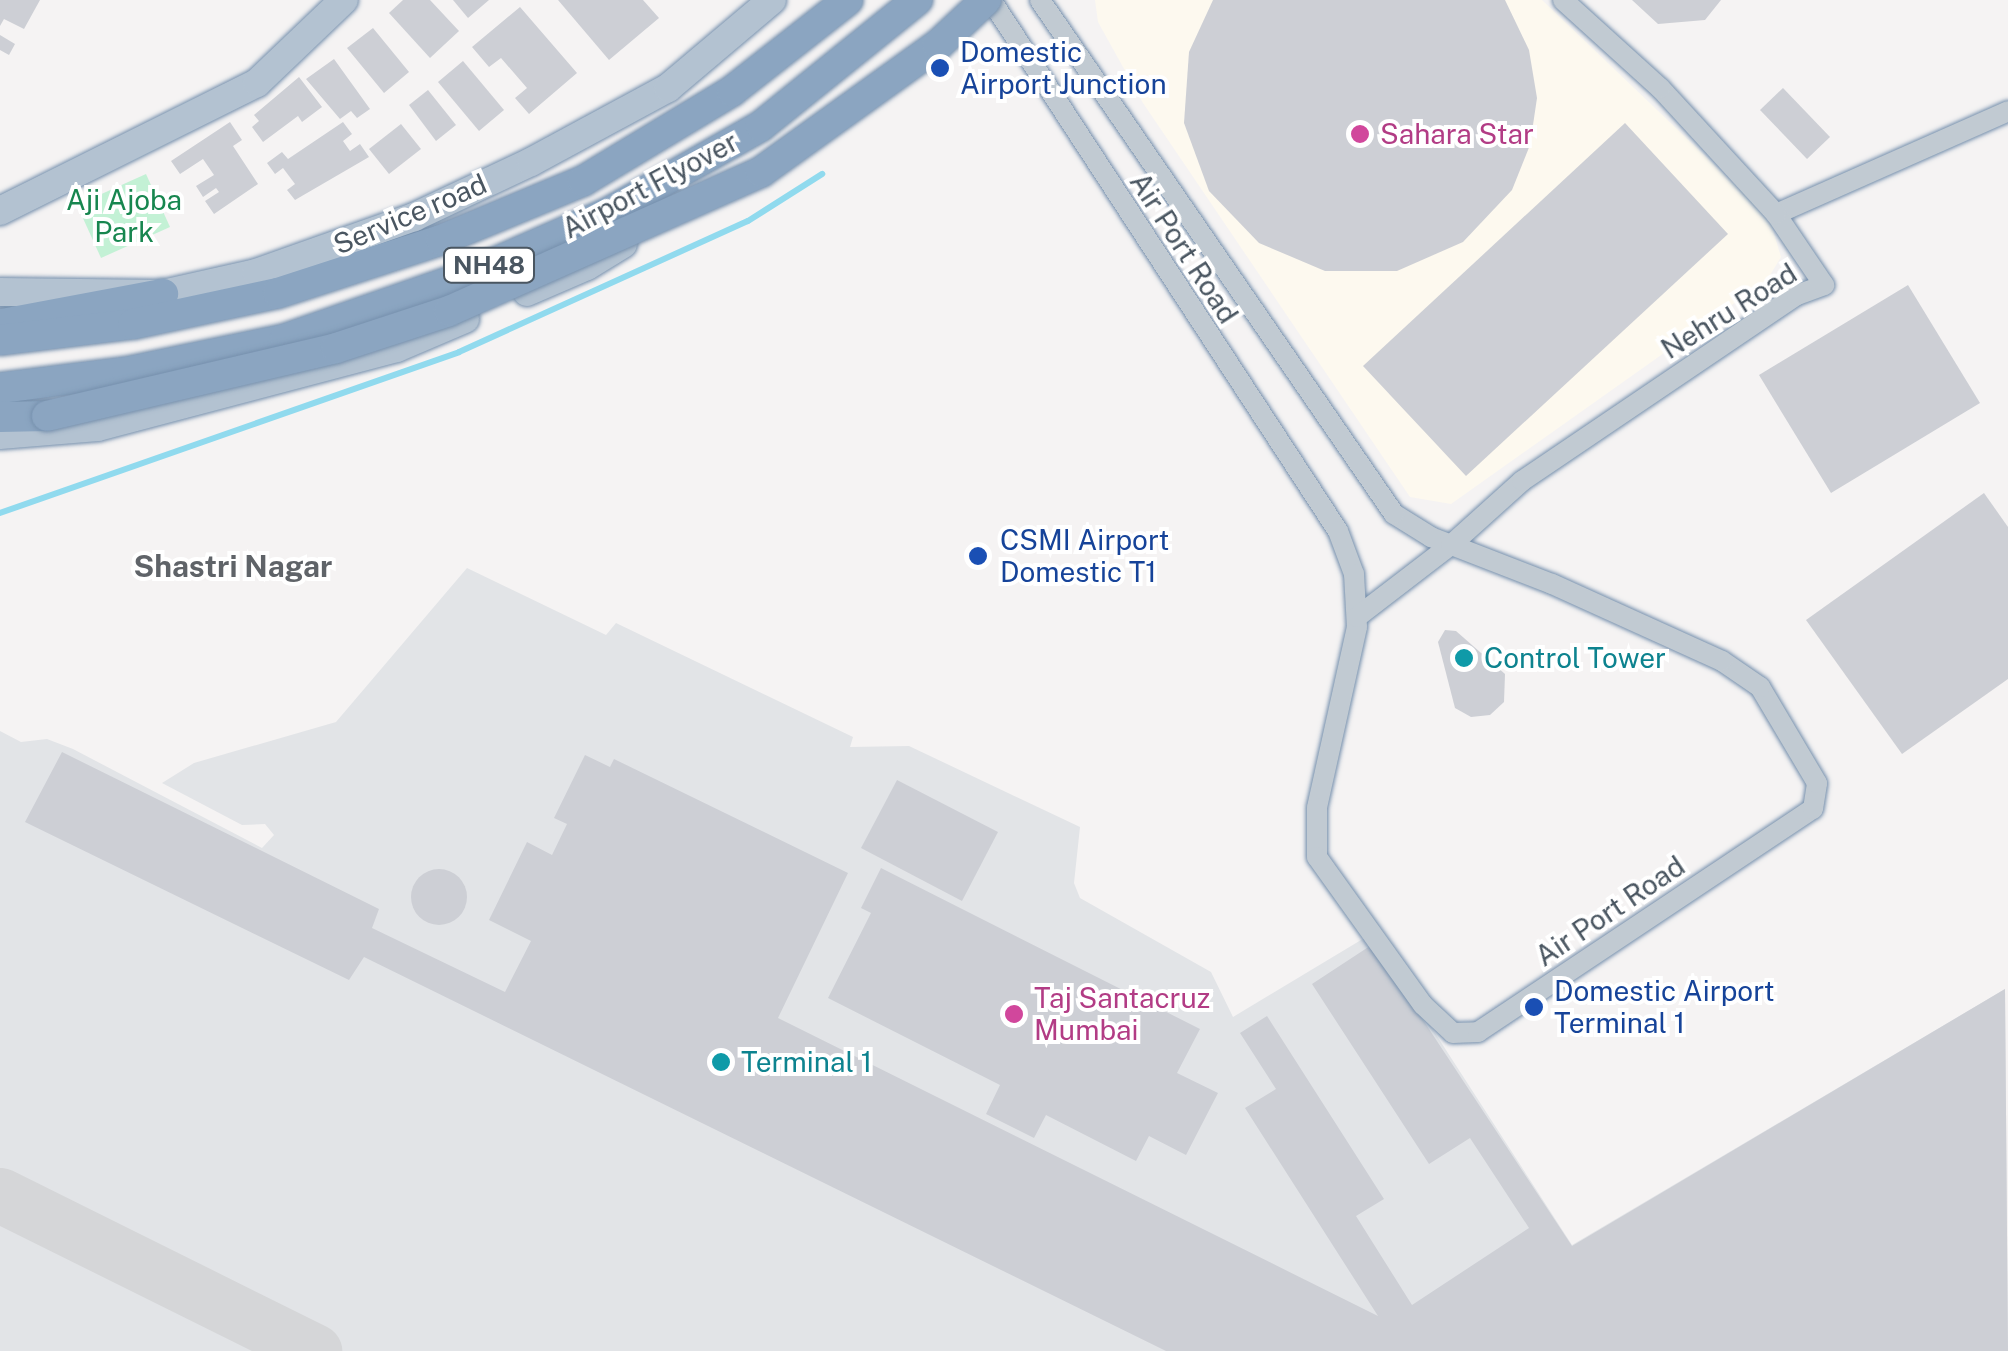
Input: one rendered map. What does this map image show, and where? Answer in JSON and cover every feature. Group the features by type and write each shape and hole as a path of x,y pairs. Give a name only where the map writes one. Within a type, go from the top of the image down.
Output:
{"highway":[{"name":"Airport Flyover","path":"0,340 132,324 278,294 441,240 583,182 732,91 848,0"},
{"name":"Airport Flyover","path":"0,388 126,372 285,339 460,278 608,212 761,126 917,0"},
{"path":"0,417 47,416 336,348 467,303 761,172 938,45 989,0"},
{"path":"0,326 6,320 164,294"}],"main road":[{"path":"0,210 257,83 344,0"},
{"name":"Service road","path":"0,292 164,294 314,255 414,217 531,162 668,88 772,0"},
{"path":"0,436 98,427 397,348 587,266 771,154 904,58 965,0"}],"street":[{"name":"Air Port Road","path":"989,0 1338,531 1354,574 1357,617 1317,808 1317,857 1422,1005 1453,1032 1478,1032 1813,809 1817,783 1760,687 1687,646 1552,584 1451,546 1394,514 1040,0"},
{"name":"Nehru Road","path":"1451,546 1522,481 1797,295 1824,285 1776,214 1660,88 1562,0"},
{"path":"1776,214 2008,111"},
{"path":"1357,617 1451,546"}],"shaded area":[{"path":"1095,0 1542,0 1769,217 1781,257 1767,280 1451,504 1410,497 1143,103 1098,22"},
{"path":"467,568 606,635 616,623 853,737 850,747 909,746 1080,827 1074,883 1080,898 1211,972 1233,1017 1371,934 1572,1245 2005,989 2008,1351 0,1351 0,731 21,742 47,739 73,749 262,848 274,835 265,824 242,825 162,783 194,763 336,722"}],"green space":[{"name":"Aji Ajoba Park","path":"146,174 170,227 101,258 77,205"}],"building":[{"path":"0,0 40,0 24,29 4,19 0,26"},
{"path":"403,0 430,0 459,31 430,58 389,13"},
{"path":"453,0 489,0 468,18"},
{"path":"558,0 643,0 659,18 609,60"},
{"name":"Sahara Star","path":"1213,0 1505,0 1529,50 1537,98 1530,145 1512,190 1463,242 1397,271 1325,271 1259,243 1209,191 1184,123 1189,52"},
{"path":"1632,0 1721,0 1705,20 1658,24"},
{"path":"520,7 577,73 529,114 515,98 527,88 501,58 489,67 472,47"},
{"path":"373,28 409,72 384,93 347,48"},
{"path":"0,35 15,44 9,55 0,50"},
{"path":"334,59 370,109 357,118 351,111 340,119 306,79"},
{"path":"463,61 504,110 479,131 438,82"},
{"path":"299,77 322,107 302,122 298,116 263,142 252,127 259,121 254,115"},
{"path":"1783,88 1830,137 1807,159 1760,110"},
{"path":"428,90 456,125 436,141 409,105"},
{"path":"230,122 242,140 233,146 258,184 214,214 205,201 219,192 216,188 203,197 196,186 214,175 203,159 180,174 171,161"},
{"path":"343,122 352,134 343,141 350,151 360,144 369,157 295,200 287,190 295,184 283,168 275,174 267,163 282,152 288,159"},
{"path":"1625,123 1728,234 1466,476 1363,366"},
{"path":"401,124 421,149 389,174 369,149"},
{"path":"1908,285 1980,403 1831,493 1759,375"},
{"path":"1984,493 2008,527 2008,679 1902,754 1806,620"},
{"name":"Control Tower","path":"1445,630 1456,631 1505,674 1504,702 1490,715 1471,717 1455,708 1438,642"},
{"path":"62,752 379,909 372,928 505,992 531,941 489,920 527,842 552,855 567,824 554,818 585,755 610,767 614,759 848,873 778,1018 1378,1316 1245,1108 1276,1089 1240,1033 1267,1016 1384,1199 1356,1216 1412,1305 1529,1228 1470,1138 1429,1164 1312,984 1373,944 1572,1246 2005,989 2008,1351 1166,1351 364,957 349,980 25,822"},
{"path":"897,780 998,832 962,901 861,848"},
{"name":"Taj Santacruz Mumbai","path":"881,868 1200,1029 1177,1073 1218,1093 1186,1155 1149,1136 1136,1161 1046,1115 1034,1138 986,1114 1000,1085 828,998 871,913 861,908"},
{"path":"439,869 459,877 467,897 459,917 439,925 419,917 411,897 419,877"}],"waterway":[{"path":"0,513 459,352 748,221 822,174"}],"taxiway":[{"path":"0,1195 314,1351"}],"place":[{"name":"Domestic Airport Junction","path":"940,68"},
{"name":"Sahara Star","path":"1360,134"},
{"name":"CSMI Airport Domestic T1","path":"978,556"},
{"name":"Control Tower","path":"1464,658"},
{"name":"Domestic Airport Terminal 1","path":"1534,1007"},
{"name":"Taj Santacruz Mumbai","path":"1014,1014"},
{"name":"Terminal 1","path":"721,1062"}],"district":[{"name":"Shastri Nagar","path":"233,566"}]}
